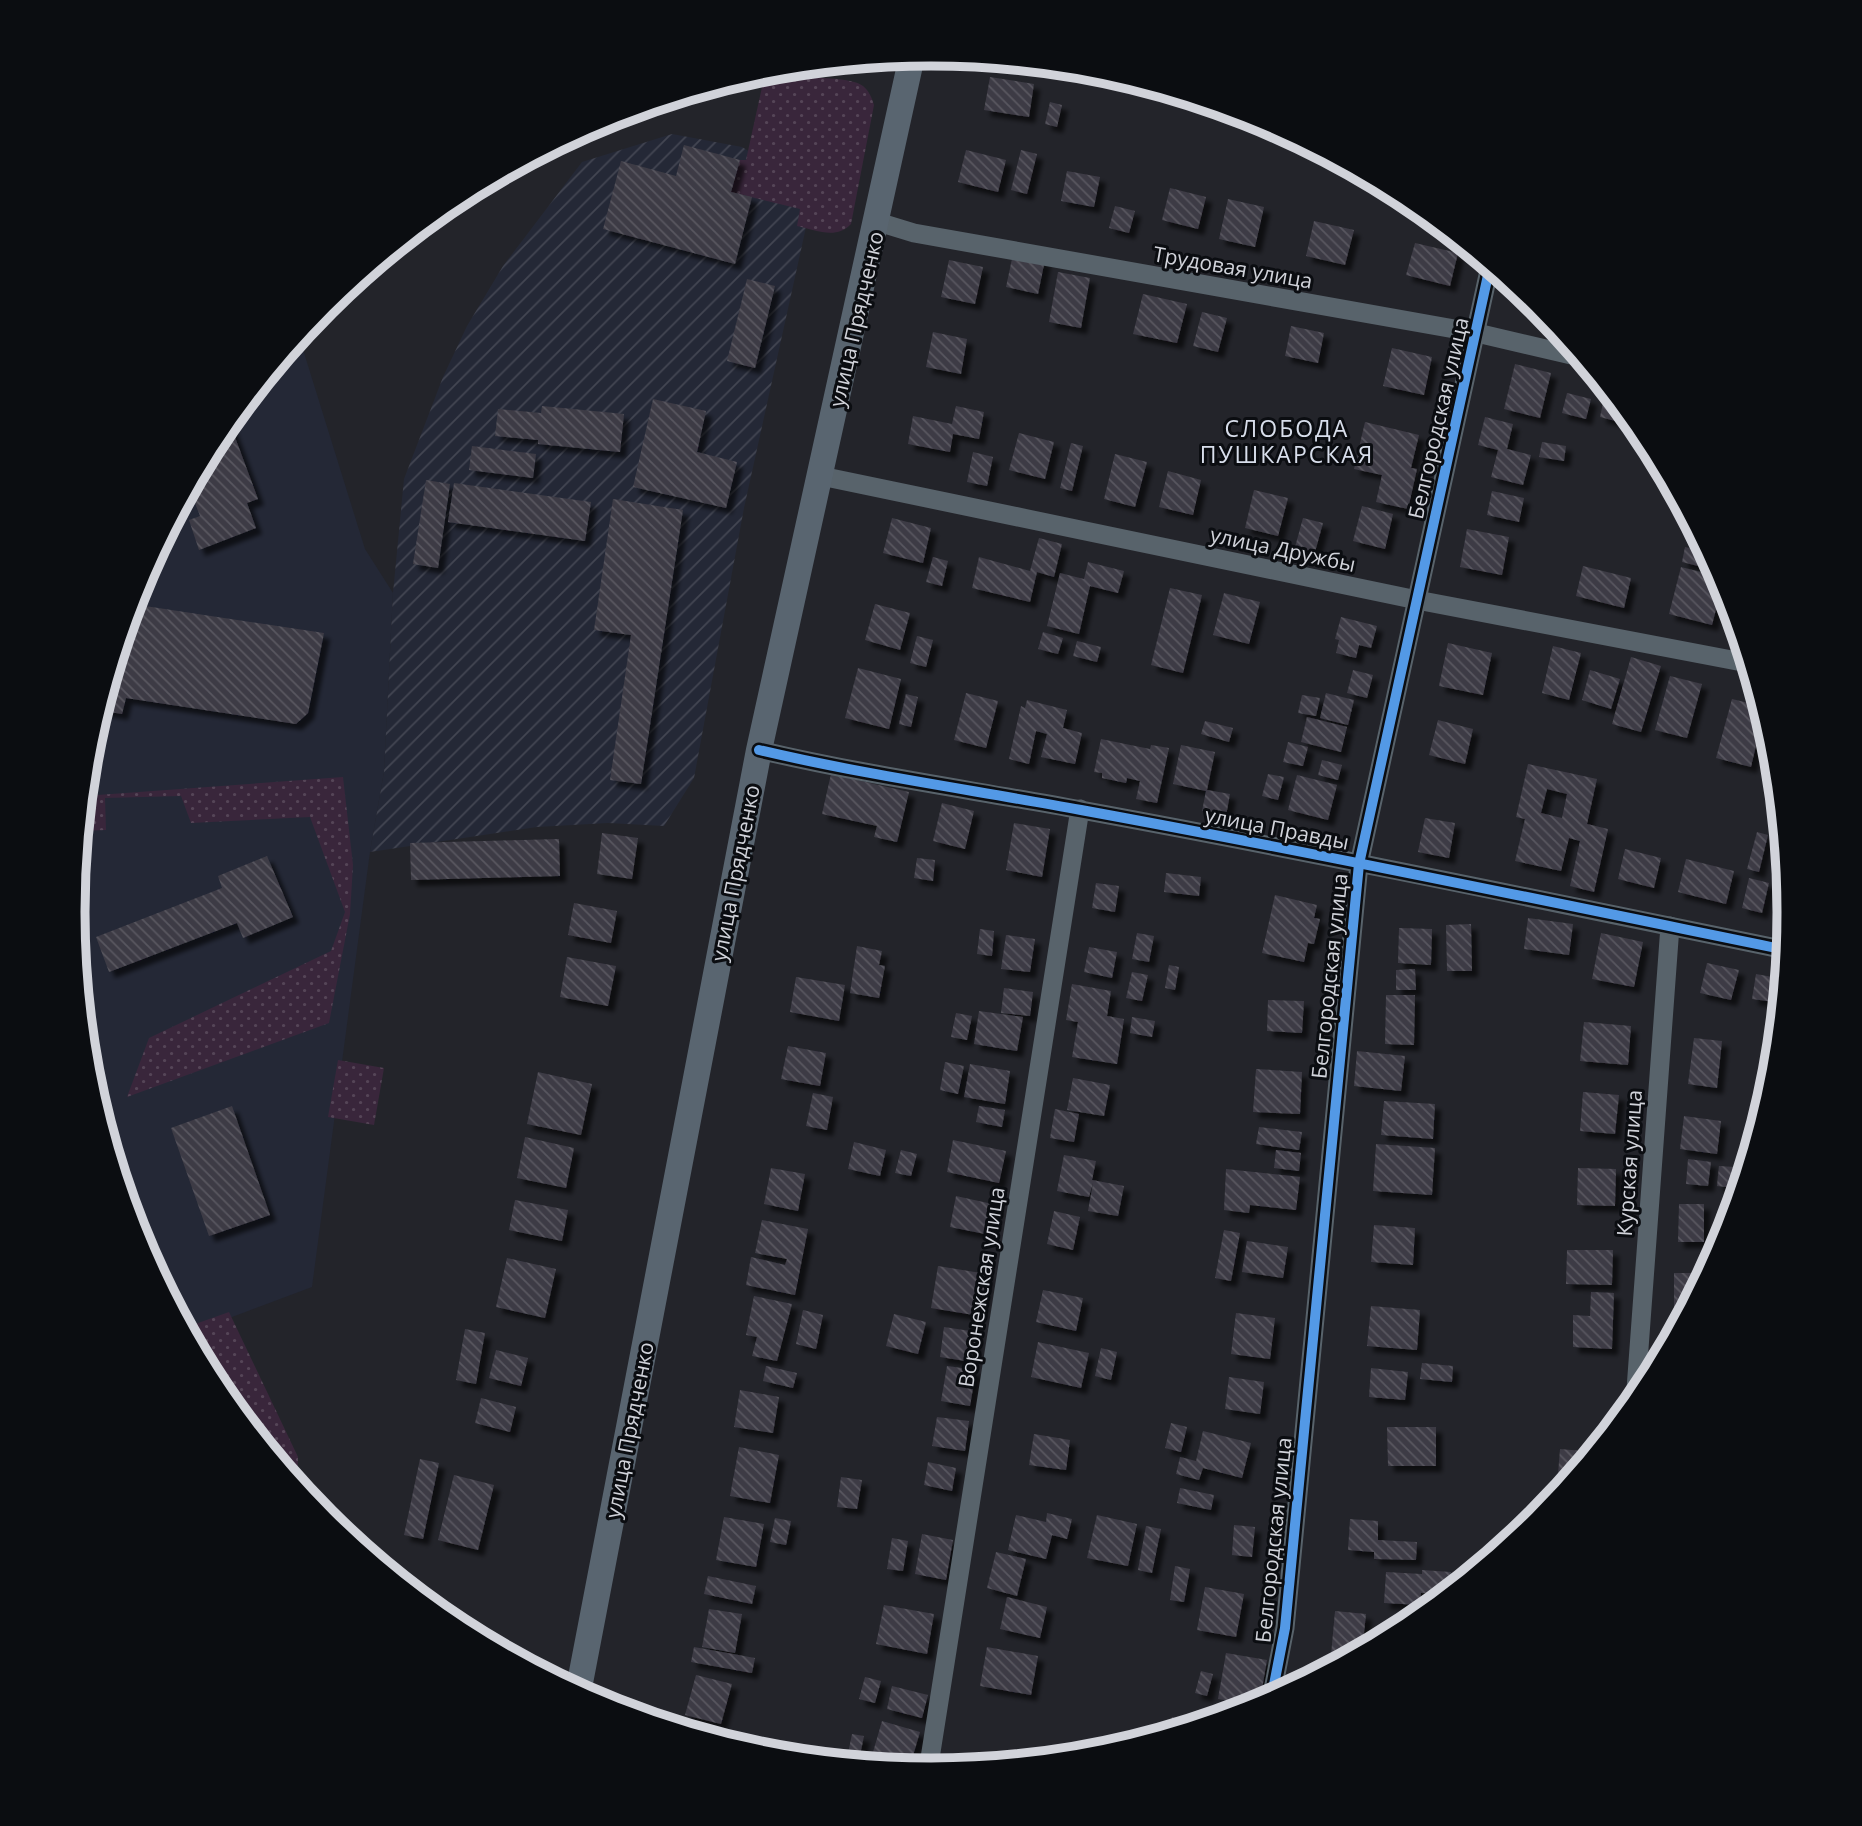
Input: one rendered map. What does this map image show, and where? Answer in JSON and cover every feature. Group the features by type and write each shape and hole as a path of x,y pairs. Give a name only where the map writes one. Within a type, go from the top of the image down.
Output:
{"main road":[{"name":"улица Прядченко","path":"580,1683 758,750 910,67"}],"street":[{"name":"Трудовая улица","path":"877,222 915,233 1477,333 1566,354"},
{"name":"Белгородская улица","path":"1274,1686 1285,1628 1359,864 1488,276"},
{"name":"улица Дружбы","path":"821,476 1417,600 1738,660"},
{"name":"улица Правды","path":"758,750 1359,864 1777,948"},
{"name":"Воронежская улица","path":"930,1759 1080,810"},
{"name":"Курская улица","path":"1637,1380 1670,926"}],"shaded area":[{"path":"797,78 843,80 863,86 870,95 874,105 851,224 845,229 832,233 797,226 800,209 731,192 740,160 746,160 763,84"},
{"path":"672,134 742,147 814,191 744,508 694,778 664,826 608,823 537,827 370,852 384,772 393,593 404,479 443,377 467,326 503,266 582,162"},
{"path":"302,347 365,549 393,593 384,772 370,852 312,1287 195,1331 149,1237 113,1132 92,1023 86,968 85,913 86,858 92,803 113,694 129,641 149,589 198,490 259,398"},
{"path":"343,777 353,865 350,914 329,1023 127,1097 149,1038 331,951 345,912 310,817 191,823 181,796 105,798 106,830 89,831 93,795"},
{"path":"338,1060 384,1068 374,1125 328,1117"},
{"path":"229,1312 298,1457 297,1474 259,1428 227,1383 192,1325"}],"building":[{"path":"990,77 1034,84 1029,117 984,110"},
{"path":"1050,102 1062,105 1057,127 1045,124"},
{"path":"684,145 740,160 731,192 752,197 735,264 603,229 621,161 676,176"},
{"path":"966,150 1006,160 998,192 958,182"},
{"path":"1021,150 1037,154 1027,194 1011,190"},
{"path":"1067,171 1100,177 1094,207 1061,201"},
{"path":"1170,188 1206,197 1198,229 1162,220"},
{"path":"1228,199 1264,207 1255,247 1219,239"},
{"path":"1115,206 1135,211 1129,233 1109,228"},
{"path":"1314,221 1354,230 1345,265 1306,256"},
{"path":"1415,243 1458,253 1450,286 1406,275"},
{"path":"1013,254 1045,260 1038,294 1006,287"},
{"path":"949,260 983,267 975,304 941,297"},
{"path":"1058,272 1090,278 1081,328 1049,322"},
{"path":"747,279 775,286 755,368 727,361"},
{"path":"1143,294 1187,304 1177,343 1133,334"},
{"path":"1202,312 1227,318 1218,352 1193,346"},
{"path":"1291,326 1324,333 1318,363 1285,356"},
{"path":"933,332 967,339 961,374 926,367"},
{"path":"1392,348 1432,357 1424,395 1383,386"},
{"path":"1515,364 1551,373 1540,418 1504,409"},
{"path":"1567,393 1591,399 1586,419 1562,413"},
{"path":"653,399 706,411 697,452 737,462 726,508 633,487"},
{"path":"1604,399 1620,422 1600,417"},
{"path":"542,406 624,414 620,452 538,444 538,440 495,436 498,409 541,413"},
{"path":"956,406 984,412 979,439 953,434 950,452 908,444 913,416 952,424"},
{"path":"1485,417 1513,424 1507,449 1531,455 1523,485 1491,477 1498,450 1478,445"},
{"path":"1365,422 1419,435 1411,468 1417,469 1408,509 1376,502 1382,475 1354,469"},
{"path":"1019,433 1054,442 1045,479 1009,470"},
{"path":"234,434 258,499 247,503 256,528 199,550 189,520 200,516 193,499"},
{"path":"1542,442 1566,446 1564,461 1539,457"},
{"path":"1071,443 1083,446 1072,491 1060,488"},
{"path":"472,446 536,454 533,478 469,470"},
{"path":"973,452 993,457 987,486 967,482"},
{"path":"1115,454 1147,462 1135,507 1104,499"},
{"path":"1168,471 1201,480 1193,515 1159,507"},
{"path":"426,480 450,484 438,568 413,564"},
{"path":"454,483 591,502 585,541 448,522"},
{"path":"1254,490 1288,498 1278,536 1245,528"},
{"path":"1492,491 1524,498 1519,522 1487,515"},
{"path":"613,499 683,510 641,784 610,780 631,635 594,630"},
{"path":"1362,506 1393,514 1385,549 1353,541"},
{"path":"892,518 931,528 923,563 883,553"},
{"path":"1303,518 1323,523 1315,552 1295,547"},
{"path":"1467,529 1509,537 1502,575 1460,567"},
{"path":"1039,538 1062,544 1054,577 1037,572 1030,602 972,588 979,557 1030,571"},
{"path":"1685,547 1695,549 1703,567 1682,562"},
{"path":"933,557 948,561 942,586 926,582"},
{"path":"1088,562 1124,571 1118,593 1090,586 1079,634 1047,626 1060,573 1084,579"},
{"path":"1583,566 1631,578 1624,608 1576,596"},
{"path":"1681,567 1706,573 1718,602 1712,625 1669,614"},
{"path":"1170,588 1202,595 1183,673 1151,665"},
{"path":"1224,593 1260,602 1249,644 1213,635"},
{"path":"875,604 910,613 900,650 865,640"},
{"path":"143,606 324,633 308,713 296,724 126,698 122,714 109,712 129,641"},
{"path":"1341,617 1377,626 1371,648 1359,645 1356,658 1336,653 1339,640 1335,639"},
{"path":"1043,632 1063,638 1058,654 1038,649"},
{"path":"917,636 933,640 926,667 910,663"},
{"path":"1077,641 1101,647 1097,662 1073,656"},
{"path":"1448,643 1492,653 1483,695 1439,686"},
{"path":"1553,646 1581,653 1569,700 1542,693"},
{"path":"1631,657 1661,666 1641,732 1612,724"},
{"path":"858,668 901,679 889,729 845,718"},
{"path":"1353,670 1373,675 1367,698 1347,693"},
{"path":"1590,670 1620,679 1611,709 1582,700"},
{"path":"1670,676 1702,684 1687,738 1655,730"},
{"path":"966,693 998,701 986,748 954,740"},
{"path":"1326,693 1354,700 1348,725 1320,718"},
{"path":"906,694 918,697 911,727 899,724"},
{"path":"1302,695 1320,698 1316,716 1298,713"},
{"path":"1732,699 1751,704 1759,737 1751,767 1716,758"},
{"path":"1027,700 1067,710 1063,728 1082,733 1075,764 1041,757 1047,734 1036,731 1029,764 1009,759 1021,706 1025,708"},
{"path":"1307,717 1347,727 1341,752 1301,742"},
{"path":"1438,720 1473,729 1465,764 1429,755"},
{"path":"1205,721 1233,728 1229,742 1201,734"},
{"path":"1101,739 1150,749 1151,745 1169,748 1157,803 1136,799 1140,781 1127,778 1126,783 1102,778 1102,773 1094,772"},
{"path":"1288,742 1308,747 1303,766 1283,762"},
{"path":"1181,745 1215,752 1207,790 1230,794 1226,816 1202,811 1206,791 1173,784"},
{"path":"1322,760 1342,765 1338,780 1318,775"},
{"path":"1528,764 1597,779 1587,824 1608,829 1594,892 1570,886 1580,841 1569,838 1561,871 1515,861 1525,819 1516,817","holes":["1547,789 1567,794 1562,818 1541,813"]},
{"path":"831,774 909,792 897,842 874,837 877,826 822,814"},
{"path":"1268,774 1284,777 1278,800 1262,796"},
{"path":"1297,775 1337,785 1328,820 1288,810"},
{"path":"942,803 974,811 965,849 933,841"},
{"path":"1425,818 1455,823 1449,858 1418,852"},
{"path":"1014,823 1050,829 1042,877 1006,870"},
{"path":"1757,832 1768,835 1759,872 1747,869"},
{"path":"602,833 638,838 632,879 597,874"},
{"path":"559,839 560,876 411,880 410,843"},
{"path":"1625,849 1661,858 1654,888 1618,879"},
{"path":"267,856 293,917 243,938 237,923 109,972 96,937 222,888 218,876"},
{"path":"917,858 935,860 933,881 914,878"},
{"path":"1686,859 1734,871 1726,904 1678,892"},
{"path":"1166,873 1201,877 1199,896 1164,892"},
{"path":"1749,878 1769,883 1762,913 1742,908"},
{"path":"1096,883 1119,886 1115,912 1092,908"},
{"path":"1275,895 1317,905 1314,918 1320,919 1314,944 1308,943 1304,962 1262,953"},
{"path":"574,903 617,911 611,943 568,935"},
{"path":"1528,918 1573,924 1569,955 1524,949"},
{"path":"1471,924 1472,971 1447,971 1446,925"},
{"path":"1399,928 1432,929 1431,965 1398,963"},
{"path":"980,929 994,931 992,956 977,954"},
{"path":"1137,933 1154,936 1149,962 1132,959"},
{"path":"1601,933 1643,942 1634,987 1592,979"},
{"path":"1006,935 1035,939 1030,972 1001,969"},
{"path":"857,946 882,951 879,965 885,966 879,998 850,993"},
{"path":"1089,947 1117,952 1112,978 1084,972"},
{"path":"567,957 616,966 608,1006 560,997"},
{"path":"1707,963 1739,970 1731,1000 1700,993"},
{"path":"1169,965 1179,967 1175,990 1165,988"},
{"path":"1415,969 1416,990 1396,990 1396,970"},
{"path":"1132,972 1148,975 1142,1001 1126,998"},
{"path":"1756,974 1775,977 1772,1002 1752,999"},
{"path":"796,977 845,985 839,1021 790,1012"},
{"path":"1072,984 1111,991 1107,1016 1124,1019 1117,1064 1072,1057 1078,1022 1066,1020"},
{"path":"1004,988 1033,992 1030,1016 1001,1013"},
{"path":"1386,995 1415,995 1414,1045 1385,1044"},
{"path":"1268,1000 1304,1001 1302,1033 1267,1031"},
{"path":"979,1011 1023,1017 1017,1051 974,1044"},
{"path":"956,1013 972,1016 967,1040 951,1037"},
{"path":"1132,1017 1155,1021 1152,1037 1130,1033"},
{"path":"1584,1022 1631,1026 1628,1065 1580,1061"},
{"path":"1694,1038 1722,1041 1717,1088 1688,1084"},
{"path":"788,1046 826,1053 820,1086 781,1079"},
{"path":"1357,1051 1405,1056 1401,1091 1354,1086"},
{"path":"945,1062 964,1066 958,1094 940,1090"},
{"path":"970,1064 1010,1071 1005,1104 964,1097"},
{"path":"1256,1069 1302,1072 1300,1114 1253,1112"},
{"path":"538,1072 592,1084 581,1135 527,1124"},
{"path":"1073,1078 1110,1085 1104,1116 1067,1110"},
{"path":"1583,1092 1619,1095 1615,1134 1580,1131"},
{"path":"813,1093 833,1097 827,1130 806,1126"},
{"path":"1384,1101 1435,1104 1433,1139 1381,1135"},
{"path":"232,1106 270,1215 209,1236 171,1128"},
{"path":"979,1106 1005,1110 1002,1127 976,1122"},
{"path":"1055,1109 1079,1114 1074,1142 1050,1138"},
{"path":"1684,1116 1721,1121 1717,1154 1680,1149"},
{"path":"1259,1127 1302,1132 1299,1150 1256,1144"},
{"path":"525,1137 574,1148 566,1188 517,1178"},
{"path":"953,1140 1006,1151 999,1183 947,1172"},
{"path":"854,1142 886,1150 880,1176 848,1169"},
{"path":"1376,1144 1435,1148 1432,1195 1373,1191"},
{"path":"901,1150 917,1154 911,1176 895,1173"},
{"path":"1276,1150 1301,1153 1299,1171 1274,1168"},
{"path":"1064,1155 1096,1161 1092,1180 1124,1186 1118,1216 1088,1211 1093,1183 1089,1197 1057,1191"},
{"path":"1688,1159 1711,1162 1708,1186 1686,1184"},
{"path":"1719,1166 1735,1167 1732,1188 1717,1186"},
{"path":"771,1168 805,1174 798,1211 764,1204"},
{"path":"1578,1168 1616,1169 1615,1206 1577,1205"},
{"path":"1226,1169 1300,1177 1296,1210 1250,1205 1249,1213 1224,1210"},
{"path":"956,1196 997,1205 990,1235 950,1227"},
{"path":"515,1200 568,1210 562,1241 509,1230"},
{"path":"1679,1204 1704,1204 1704,1242 1678,1242"},
{"path":"1054,1211 1080,1217 1073,1250 1047,1244"},
{"path":"762,1220 808,1229 795,1295 746,1285 751,1257 785,1265 787,1259 755,1253"},
{"path":"1374,1225 1415,1228 1413,1265 1371,1262"},
{"path":"1224,1230 1240,1233 1231,1281 1215,1278"},
{"path":"1247,1241 1288,1247 1283,1278 1242,1272"},
{"path":"1567,1250 1613,1250 1612,1285 1566,1284"},
{"path":"507,1258 556,1269 545,1318 496,1307"},
{"path":"938,1266 987,1274 980,1316 931,1308"},
{"path":"1674,1273 1696,1273 1690,1287 1674,1317"},
{"path":"1043,1290 1083,1298 1076,1331 1036,1322"},
{"path":"1591,1292 1614,1293 1612,1349 1573,1347 1573,1315 1590,1316"},
{"path":"754,1296 792,1304 777,1361 752,1356 757,1337 746,1335"},
{"path":"1371,1306 1420,1310 1417,1350 1367,1346"},
{"path":"803,1310 823,1315 816,1349 796,1344"},
{"path":"1236,1313 1275,1318 1270,1359 1231,1354"},
{"path":"894,1314 926,1322 918,1354 886,1346"},
{"path":"944,1327 977,1332 972,1362 940,1357"},
{"path":"465,1329 485,1333 476,1384 456,1380"},
{"path":"1038,1342 1089,1353 1081,1388 1031,1377"},
{"path":"1101,1348 1117,1352 1111,1380 1095,1376"},
{"path":"496,1350 528,1358 521,1386 489,1378"},
{"path":"1422,1363 1453,1366 1452,1382 1420,1379"},
{"path":"766,1366 797,1373 793,1388 763,1381"},
{"path":"947,1366 976,1370 970,1406 941,1401"},
{"path":"1371,1368 1408,1372 1405,1400 1369,1397"},
{"path":"1229,1377 1264,1382 1260,1414 1225,1409"},
{"path":"740,1390 779,1397 773,1433 734,1427"},
{"path":"481,1398 516,1407 510,1432 475,1423"},
{"path":"937,1417 969,1421 965,1451 932,1446"},
{"path":"1171,1423 1187,1427 1181,1452 1165,1448"},
{"path":"1387,1427 1436,1427 1436,1466 1388,1466"},
{"path":"1203,1431 1251,1443 1242,1478 1203,1468 1199,1480 1176,1474 1180,1457 1196,1461"},
{"path":"1034,1434 1070,1440 1066,1470 1029,1465"},
{"path":"739,1447 779,1455 770,1503 730,1496"},
{"path":"1560,1449 1584,1451 1567,1471 1557,1482"},
{"path":"420,1459 439,1463 423,1539 404,1535"},
{"path":"928,1462 956,1468 952,1491 924,1485"},
{"path":"454,1475 494,1485 478,1550 438,1540"},
{"path":"841,1477 862,1480 857,1509 837,1507"},
{"path":"1180,1488 1214,1495 1211,1510 1177,1503"},
{"path":"1047,1513 1072,1519 1067,1539 1052,1535 1046,1559 1008,1550 1016,1515 1046,1522"},
{"path":"1097,1515 1137,1524 1128,1566 1087,1558"},
{"path":"724,1517 764,1524 756,1567 716,1560"},
{"path":"775,1518 791,1521 786,1545 770,1542"},
{"path":"1350,1519 1378,1521 1378,1540 1417,1542 1416,1560 1374,1559 1374,1552 1348,1550"},
{"path":"1234,1525 1255,1527 1252,1557 1232,1555"},
{"path":"1146,1526 1161,1529 1152,1573 1138,1570"},
{"path":"922,1534 953,1540 946,1580 915,1574"},
{"path":"892,1538 908,1541 903,1571 887,1569"},
{"path":"996,1552 1026,1559 1017,1596 987,1588"},
{"path":"1175,1566 1190,1569 1184,1602 1170,1600"},
{"path":"1422,1570 1451,1572 1450,1582 1434,1593 1421,1593 1418,1605 1384,1603 1386,1572 1422,1574"},
{"path":"708,1576 756,1586 752,1604 704,1594"},
{"path":"1205,1587 1244,1594 1236,1637 1197,1630"},
{"path":"1007,1597 1047,1607 1040,1638 1000,1629"},
{"path":"884,1605 934,1614 927,1654 876,1644"},
{"path":"709,1609 742,1614 735,1653 702,1647"},
{"path":"1335,1611 1366,1614 1363,1640 1336,1655 1331,1655"},
{"path":"694,1647 755,1658 752,1673 691,1662"},
{"path":"987,1647 1038,1656 1031,1695 980,1686"},
{"path":"1226,1653 1267,1660 1261,1692 1236,1702 1218,1699"},
{"path":"1201,1671 1213,1674 1207,1696 1195,1693"},
{"path":"696,1675 732,1684 721,1724 685,1715"},
{"path":"865,1677 881,1681 875,1703 859,1699"},
{"path":"892,1686 928,1695 922,1718 887,1709"},
{"path":"1172,1717 1187,1720 1170,1725"},
{"path":"882,1721 920,1732 912,1759 871,1758"},
{"path":"744,1733 768,1739 767,1743 743,1738"},
{"path":"852,1734 864,1736 860,1756 848,1755"}],"cycle path":[{"path":"1274,1686 1285,1628 1359,864 1488,276"},
{"path":"759,750 879,775 1257,843 1777,948"}],"district":[{"name":"СЛОБОДА ПУШКАРСКАЯ","path":"1287,441"}]}
